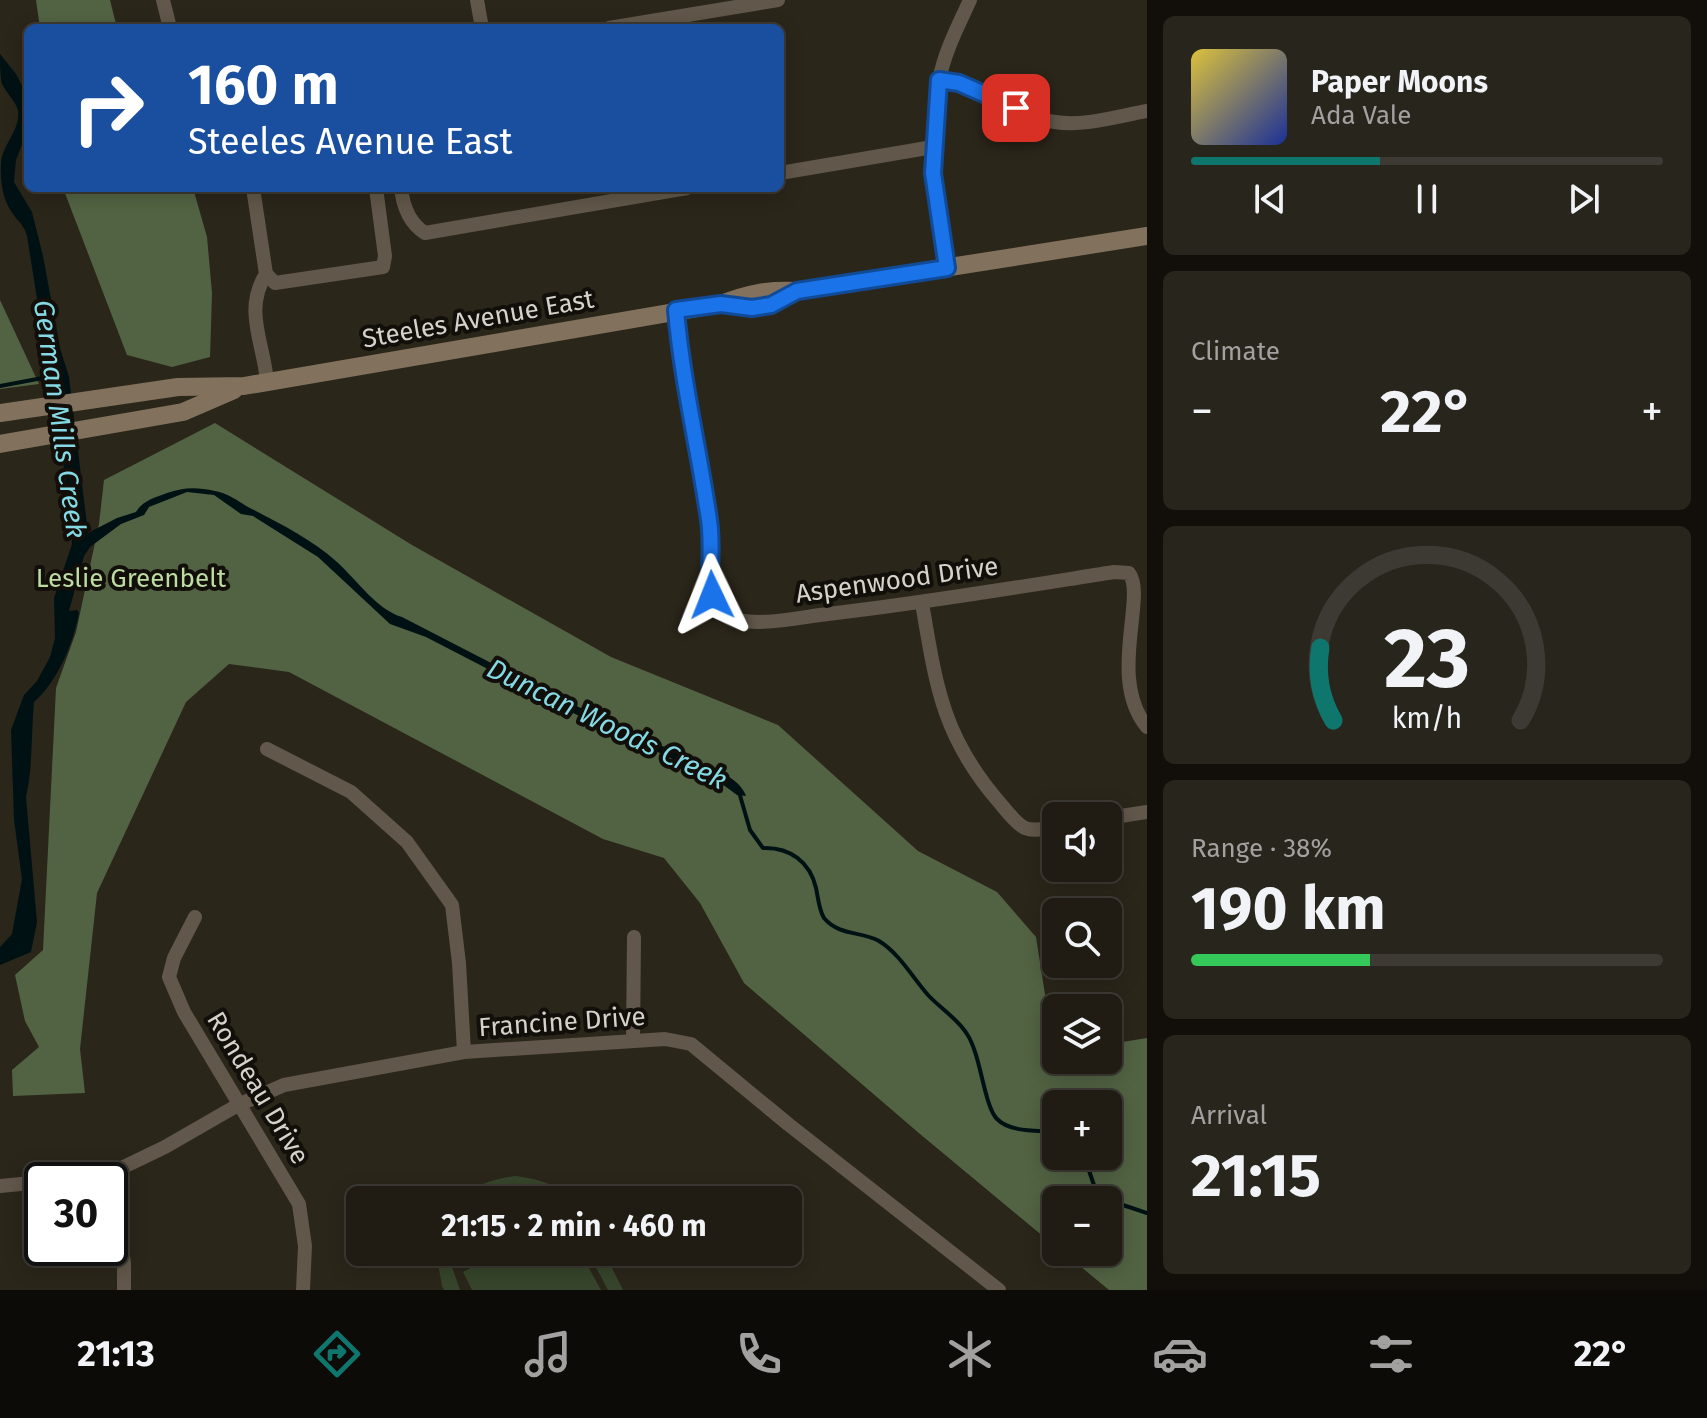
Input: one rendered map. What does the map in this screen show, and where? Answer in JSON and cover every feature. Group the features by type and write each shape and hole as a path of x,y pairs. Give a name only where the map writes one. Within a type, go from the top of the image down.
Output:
{"main road":[{"name":"Steeles Avenue East","path":"0,413 178,387 244,386 676,310 721,304 741,308 761,307 776,303 797,291 1147,236"},
{"name":"Steeles Avenue East","path":"4,445 183,412 244,386"}],"street":[{"path":"163,0 169,24"},
{"path":"477,0 481,24"},
{"path":"633,24 778,0"},
{"path":"947,268 935,194 933,147 939,80 963,2"},
{"path":"939,80 959,83 1056,123 1147,111"},
{"path":"784,172 933,147"},
{"path":"254,192 266,274 275,283 383,267 385,256 377,192"},
{"path":"402,192 409,218 425,233 664,192"},
{"path":"266,274 258,286 253,305 265,357 267,382"},
{"name":"Aspenwood Drive","path":"676,310 679,347 710,524 709,578 712,595 726,616 745,622 922,603 1119,572 1129,573 1142,596 1129,662 1132,701 1147,727"},
{"path":"922,603 939,698 949,727 978,778 1015,820 1025,828 1042,828"},
{"path":"267,749 351,792 407,842 452,905 464,1052"},
{"path":"1122,816 1147,812"},
{"name":"Rondeau Drive","path":"195,917 174,958 169,977 184,1012 299,1204 305,1246 303,1290"},
{"path":"633,1041 634,937"},
{"name":"Francine Drive","path":"128,1165 238,1105 284,1085 464,1052 665,1039 691,1044 999,1290"},
{"path":"0,1186 24,1184"},
{"path":"124,1266 124,1290"}],"green space":[{"path":"36,0 110,0 116,24 39,24"},
{"path":"65,192 194,192 207,237 212,293 210,357 172,367 127,355"},
{"path":"0,300 39,384 0,389"},
{"name":"Leslie Greenbelt","path":"215,423 412,545 611,657 778,725 918,851 997,892 1036,937 1045,994 1042,994 1042,1074 1122,1074 1122,1042 1147,1038 1147,1290 1109,1290 1080,1266 1122,1266 1122,1186 1042,1186 1042,1235 744,983 700,903 664,858 603,839 289,672 229,664 186,702 97,893 80,1049 85,1093 13,1096 12,1070 39,1047 25,1021 15,975 43,950 56,688 76,632 99,524 104,480"},
{"path":"515,1176 553,1186 479,1186"},
{"path":"438,1266 452,1266 460,1290 444,1290"},
{"path":"475,1266 588,1266 601,1290 472,1290 463,1272"},
{"path":"595,1266 611,1266 623,1290 608,1290"}],"water":[{"name":"German Mills Creek","path":"0,54 24,90 24,139 16,160 14,182 32,212 60,348 69,377 88,533 136,512 150,500 173,491 196,488 224,494 316,546 384,608 555,696 721,772 734,780 746,796 737,795 714,778 573,713 426,637 390,624 318,557 253,516 241,514 214,495 187,492 149,507 144,515 121,524 90,547 84,556 69,611 77,610 79,613 73,637 57,673 34,702 26,797 37,922 31,952 0,965 0,947 12,934 22,879 14,820 11,730 24,695 37,681 50,657 55,638 54,598 72,544 70,506 27,236 8,206 2,188 2,156 14,131 18,111 2,84"}],"waterway":[{"path":"0,386 53,376"},
{"name":"Duncan Woods Creek","path":"739,792 750,830 763,848 790,853 809,871 824,918 836,928 872,938 886,946 928,995 963,1029 972,1043 989,1103 997,1119 1017,1129 1042,1131"},
{"name":"Duncan Woods Creek","path":"1089,1170 1096,1191 1120,1204 1147,1213"}],"route":[{"path":"712,595 709,578 710,524 679,347 676,310 721,304 752,308 771,305 797,291 947,268 933,173 939,80 959,83 1016,108"}]}
